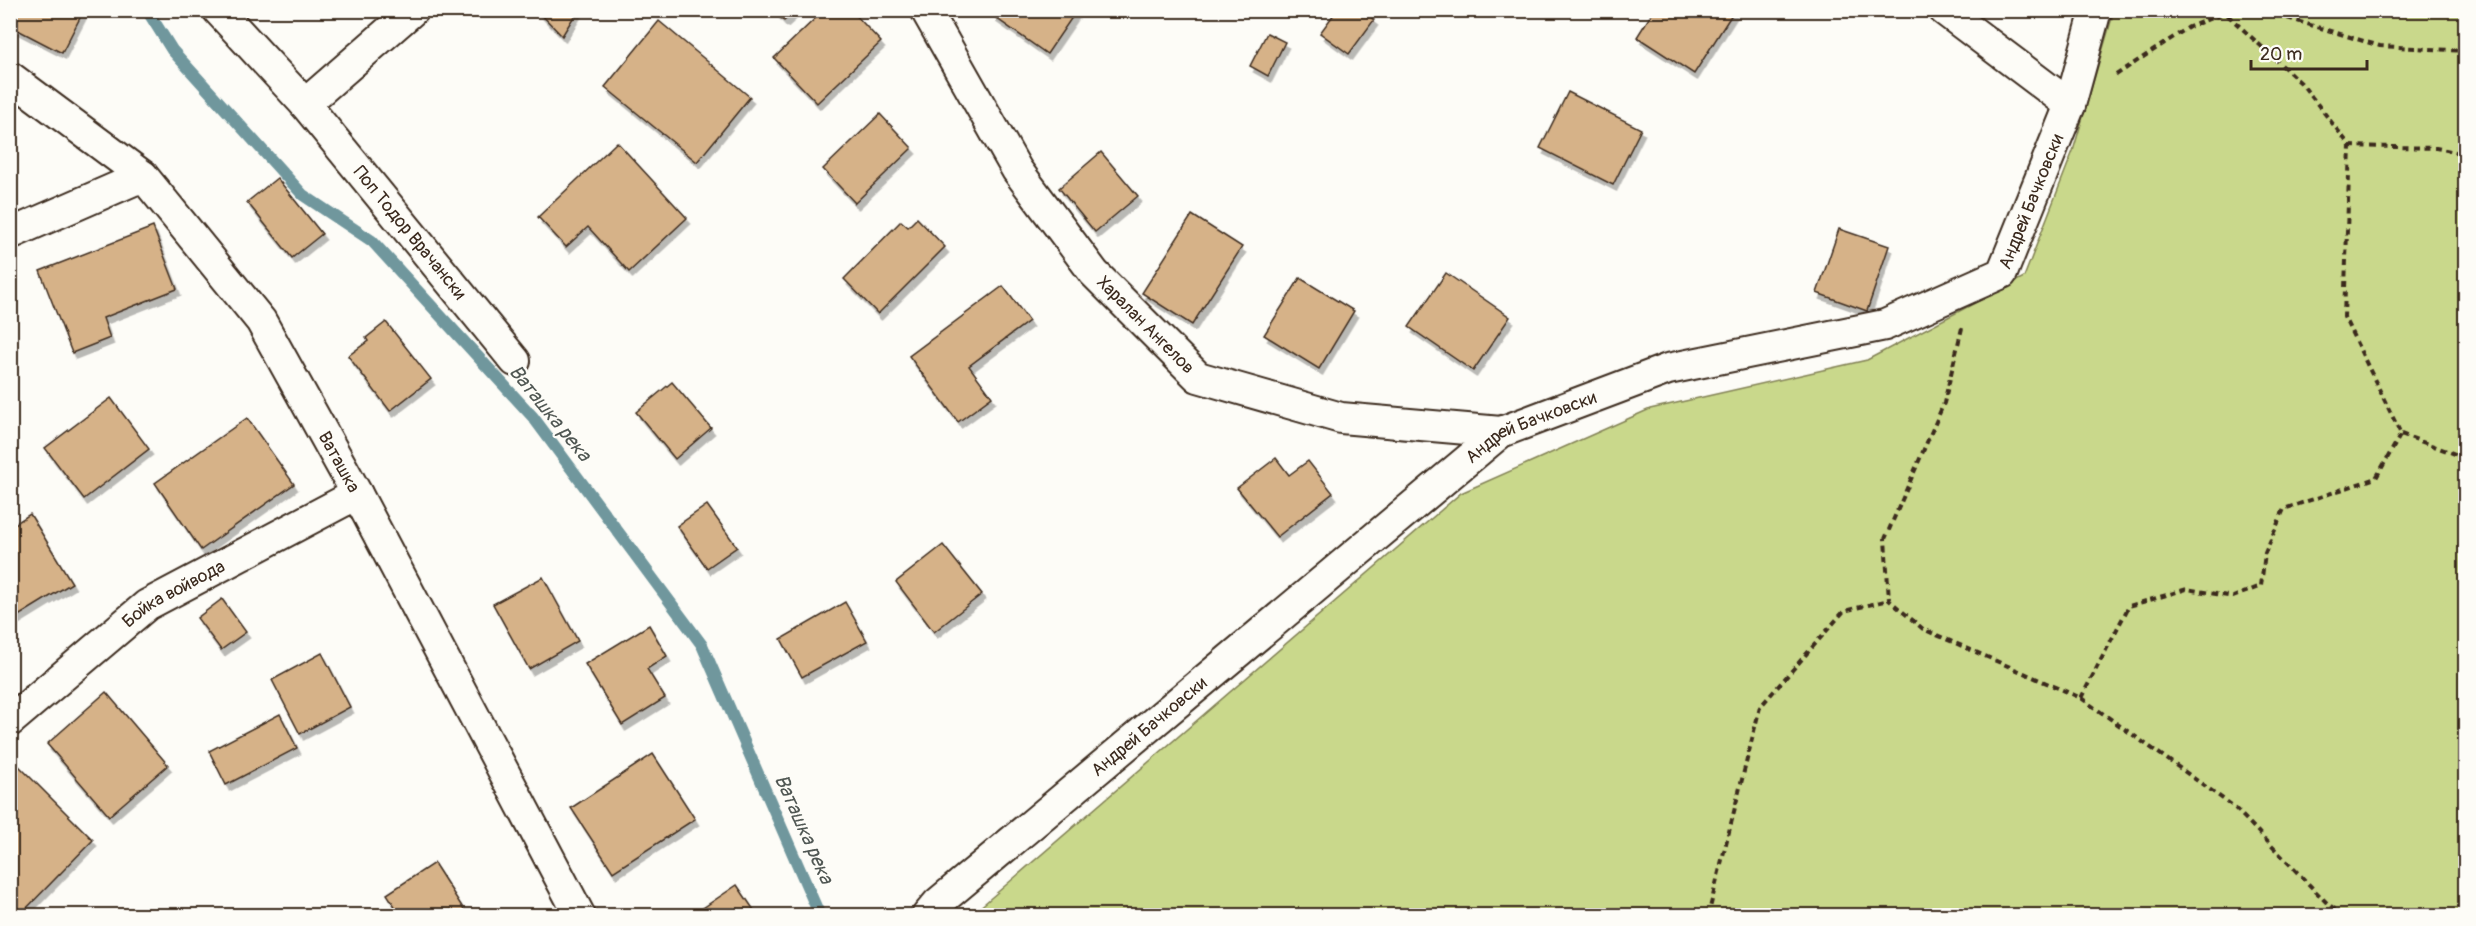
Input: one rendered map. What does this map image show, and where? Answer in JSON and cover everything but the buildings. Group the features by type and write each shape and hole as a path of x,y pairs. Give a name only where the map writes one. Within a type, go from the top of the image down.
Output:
{"street":[{"name":"Поп Тодор Врачански","path":"219,10 305,104 515,361"},
{"path":"305,104 413,10"},
{"name":"Харалан Ангелов","path":"926,10 1017,170 1094,273 1198,377 1341,418 1502,432"},
{"path":"1944,10 2070,105"},
{"name":"Андрей Бачковски","path":"927,915 938,903 1260,632 1502,432 1668,369 1885,325 2002,273 2070,105 2096,10"},
{"name":"Ваташка","path":"10,77 143,176 261,321 357,494 580,915"},
{"path":"10,234 143,176"},
{"name":"Бойка войвода","path":"10,721 147,604 357,494"}],"path":[{"path":"2070,105 2189,27 2223,12 2274,14 2380,46 2466,51"},
{"path":"2223,12 2301,83 2350,146 2344,317 2401,434 2466,458"},
{"path":"2350,146 2436,148 2466,154"},
{"path":"1962,327 1944,403 1885,539 1889,600 1923,629 2081,698 2234,807 2326,902 2343,915"},
{"path":"2081,698 2129,606 2187,589 2233,597 2260,586 2265,553 2284,509 2376,478 2401,434"},
{"path":"1708,915 1760,707 1844,611 1889,600"}],"green space":[{"path":"2114,11 2465,11 2465,915 970,916 1461,493 1650,409 1867,360 2024,277 2073,151"}],"waterway":[{"name":"Ваташка река","path":"147,10 172,50 303,195 372,241 533,417 702,645 820,916"}]}
